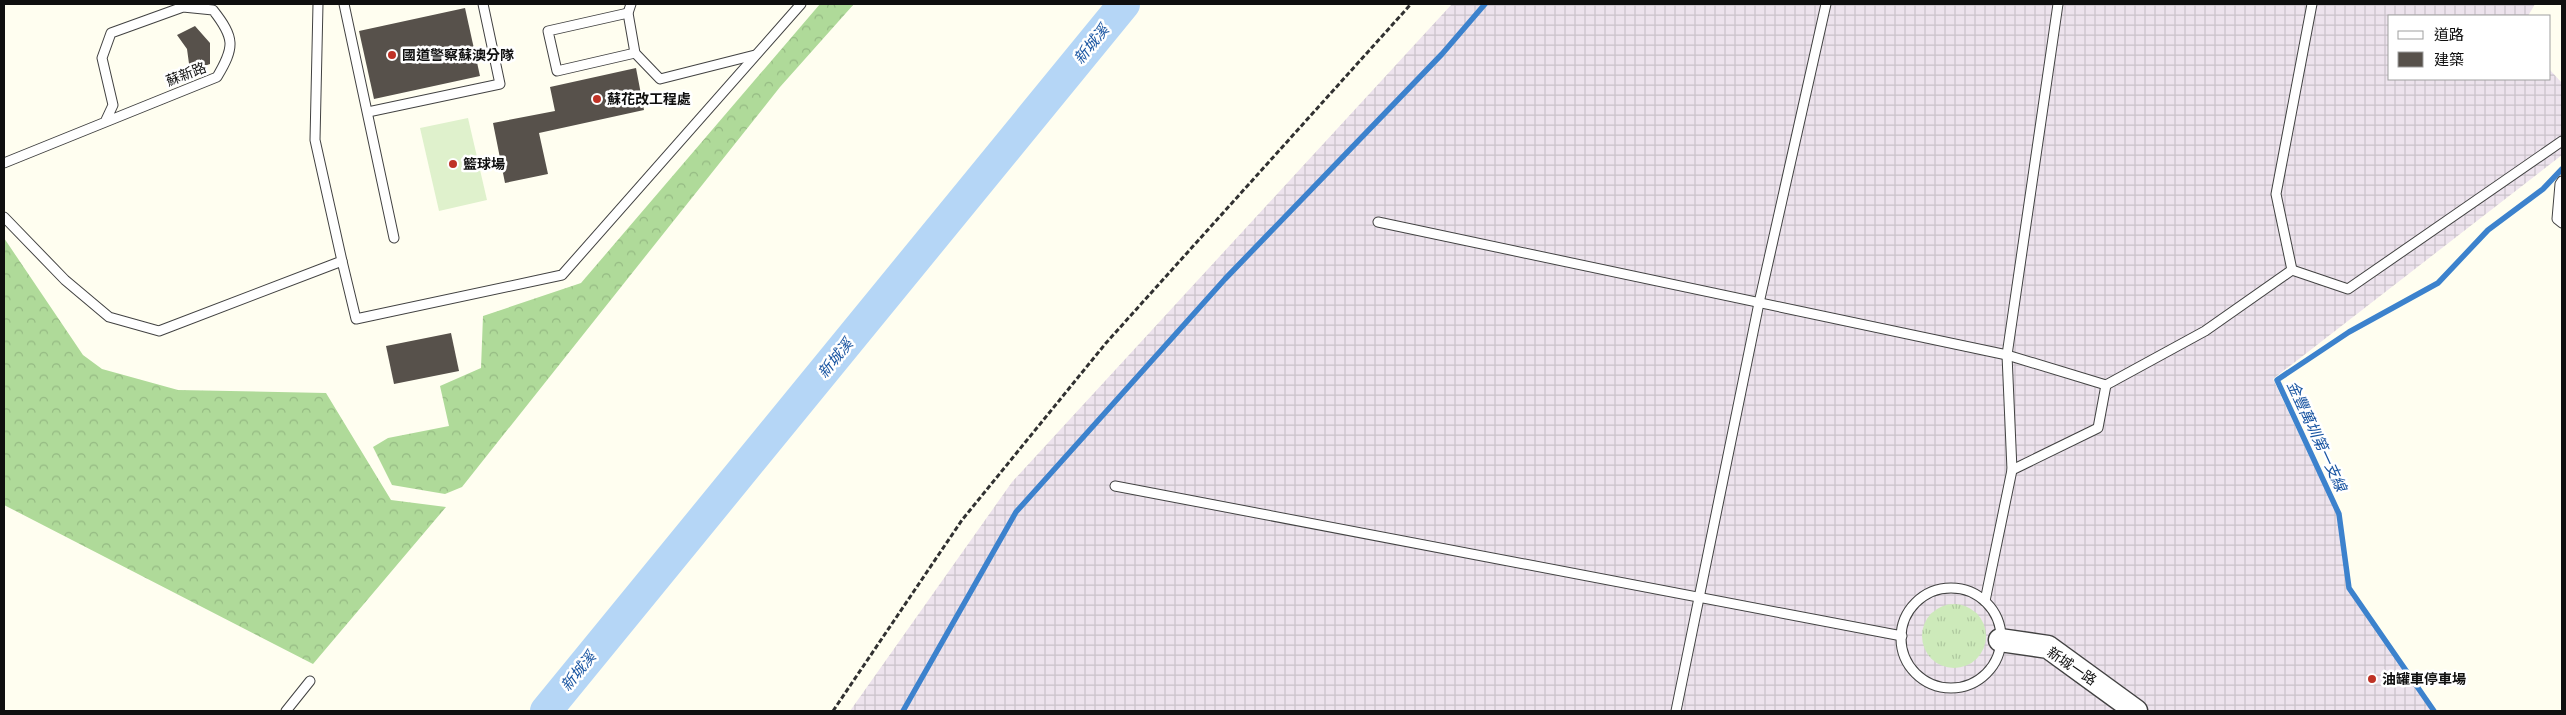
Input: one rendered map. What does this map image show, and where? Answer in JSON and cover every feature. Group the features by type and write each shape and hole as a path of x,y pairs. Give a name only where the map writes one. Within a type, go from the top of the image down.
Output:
{"street":[{"name":"新城一路","path":"2000,640 2048,647 2136,711"}],"lane":[{"path":"318,4 315,140 356,319 562,275 801,4"},
{"path":"344,4 394,238"},
{"path":"368,112 500,84 483,4"},
{"path":"631,4 628,13 635,53 660,79 755,55"},
{"path":"1676,711 1759,303 1826,4"},
{"path":"1985,601 2012,470 2007,355 2058,4"},
{"path":"2292,270 2276,194 2312,4"},
{"name":"蘇新路","path":"4,163 106,120 217,77 231,54 228,29 213,10 183,7 111,33 102,58 113,105 106,120"},
{"path":"628,13 548,31 557,70 635,53"},
{"path":"2292,270 2348,289 2562,141"},
{"path":"2562,181 2560,184 2557,219 2562,223"},
{"path":"4,217 65,280 109,316 159,331 342,261"},
{"path":"1378,222 2007,355 2106,385 2205,331 2292,270"},
{"path":"2012,470 2098,428 2106,385"},
{"path":"1115,486 1902,636"},
{"path":"1962,589 1985,601 1999,623 2000,640 1998,657 1988,672 1966,686 1949,688 1932,684 1917,675 1903,654 1902,628 1909,612 1920,599 1936,590 1962,589"},
{"path":"286,711 310,681"}],"path":[{"path":"833,711 962,520 1100,351 1411,4"}],"shaded area":[{"path":"1452,4 2535,4 2529,15 2388,15 2388,80 2551,80 2551,71 2562,83 2562,155 2273,379 2337,514 2350,592 2435,711 850,711 1012,482"}],"green space":[{"path":"820,4 854,4 780,87 462,487 445,494 392,485 373,447 388,438 449,426 440,386 481,368 483,316 581,283"},
{"name":"籃球場","path":"468,118 487,200 439,211 420,128"},
{"path":"4,238 83,355 102,369 178,390 326,393 391,500 446,507 313,664 4,505"},
{"path":"1954,604 1972,610 1980,618 1986,636 1980,654 1972,662 1954,668 1936,662 1928,654 1922,636 1928,618 1936,610"}],"building":[{"name":"國道警察蘇澳分隊","path":"465,8 480,76 374,99 359,31"},
{"path":"195,26 210,43 210,64 190,71 187,49 177,35"},
{"path":"636,68 644,110 539,133 548,174 505,183 493,123 555,111 550,87"},
{"path":"451,333 459,371 394,384 386,346"}],"waterway":[{"name":"新城溪","path":"546,711 1124,4"},
{"path":"903,711 1016,512 1225,279 1442,54 1485,4"},
{"name":"金豐萬圳第一支線","path":"2434,711 2349,588 2339,514 2277,380 2349,332 2438,283 2488,230 2543,189 2562,169"}],"place":[{"name":"國道警察蘇澳分隊","path":"392,55"},
{"name":"蘇花改工程處","path":"597,99"},
{"name":"籃球場","path":"453,164"},
{"name":"油罐車停車場","path":"2372,679"}]}
